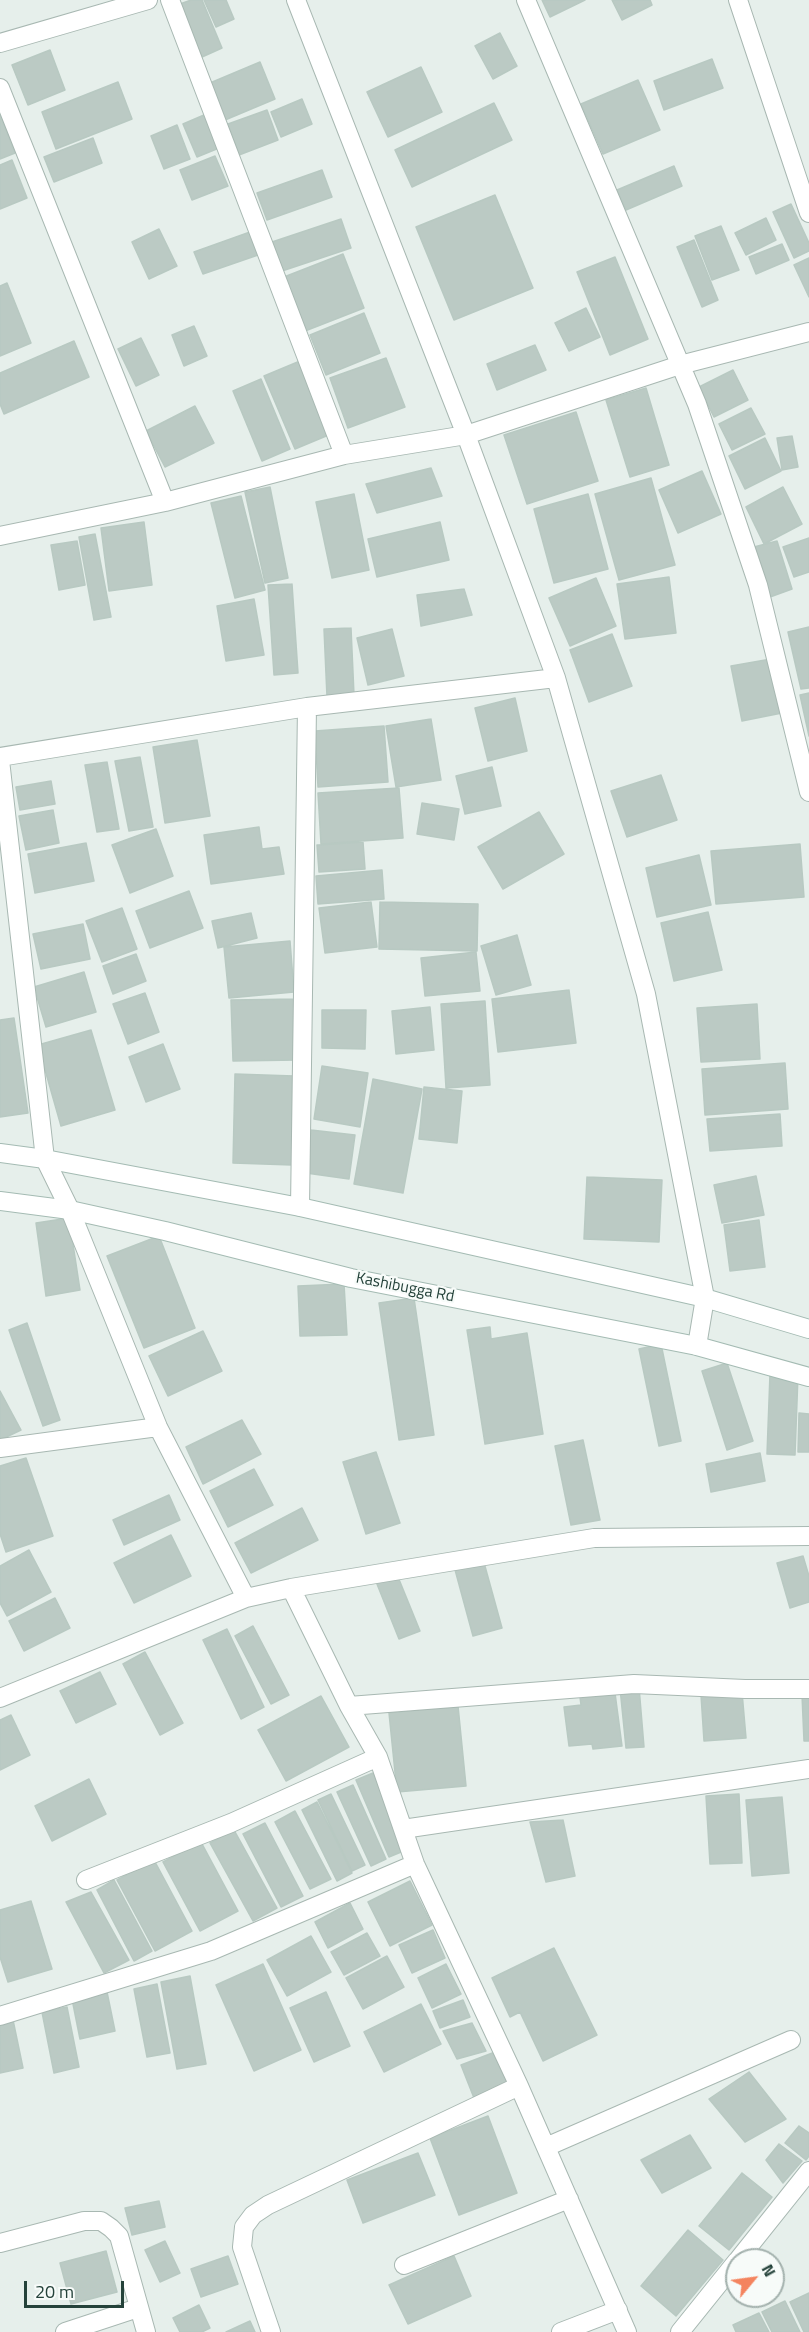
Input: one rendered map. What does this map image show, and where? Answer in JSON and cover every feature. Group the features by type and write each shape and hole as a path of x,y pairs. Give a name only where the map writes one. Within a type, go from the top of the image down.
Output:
{"street":[{"path":"0,43 148,0"},
{"path":"170,0 344,455"},
{"path":"296,0 466,435 556,678 646,994 705,1298 697,1346"},
{"path":"526,0 697,404 758,585 809,792"},
{"path":"738,0 809,213"},
{"path":"0,88 165,502"},
{"path":"0,536 165,502 344,455 466,435 680,365 809,332"},
{"path":"246,1598 158,1426 70,1210 45,1159 0,758 307,707 556,678"},
{"path":"300,1207 307,707"},
{"path":"0,1154 45,1159 300,1207 705,1298 809,1329"},
{"name":"Kashibugga Rd","path":"0,1201 70,1210 165,1231 351,1278 697,1346 809,1377"},
{"path":"0,1448 158,1426"},
{"path":"0,1698 246,1598 291,1588 594,1538 809,1536"},
{"path":"291,1588 349,1706 378,1757 415,1864 519,2086 627,2332"},
{"path":"349,1706 634,1684 745,1689 809,1689"},
{"path":"86,1880 231,1822 378,1757"},
{"path":"403,1829 809,1769"},
{"path":"0,2016 211,1951 415,1864"},
{"path":"546,2147 791,2040"},
{"path":"271,2332 242,2247 244,2227 253,2215 268,2205 519,2086"},
{"path":"747,2248 809,2171"},
{"path":"404,2265 569,2199"},
{"path":"0,2242 84,2221 100,2221 119,2236 146,2332"},
{"path":"680,2332 725,2275"},
{"path":"65,2332 138,2308"},
{"path":"561,2332 618,2310"}],"building":[{"path":"191,0 202,0 222,48 202,57 180,4"},
{"path":"204,0 226,0 234,19 216,27"},
{"path":"542,0 585,0 550,17"},
{"path":"612,0 650,0 652,5 622,20"},
{"path":"500,33 517,66 493,79 475,46"},
{"path":"50,50 65,90 28,105 12,65"},
{"path":"712,59 723,88 664,110 654,81"},
{"path":"260,62 275,99 225,120 210,83"},
{"path":"421,67 442,112 388,137 367,92"},
{"path":"638,80 660,130 603,154 581,104"},
{"path":"118,82 132,119 56,149 42,112"},
{"path":"302,99 312,124 281,137 271,112"},
{"path":"494,103 512,140 412,187 395,150"},
{"path":"267,110 278,140 239,155 228,124"},
{"path":"0,115 15,153 0,159"},
{"path":"204,115 219,148 197,157 183,124"},
{"path":"177,125 190,159 164,169 151,136"},
{"path":"93,138 102,163 54,182 44,157"},
{"path":"215,156 228,186 192,200 180,170"},
{"path":"12,160 27,198 0,209 0,165"},
{"path":"674,166 682,186 626,210 617,190"},
{"path":"322,170 332,197 267,220 257,193"},
{"path":"495,195 533,288 454,320 416,227"},
{"path":"791,204 809,243 809,251 794,258 773,212"},
{"path":"766,218 776,240 746,255 735,233"},
{"path":"341,219 351,248 282,271 272,242"},
{"path":"721,226 739,270 712,280 695,236"},
{"path":"159,229 177,266 149,279 132,242"},
{"path":"250,232 258,255 203,274 194,252"},
{"path":"694,240 718,300 702,307 677,247"},
{"path":"782,244 789,260 756,274 749,257"},
{"path":"343,254 364,308 305,331 284,277"},
{"path":"615,257 648,339 610,355 577,272"},
{"path":"809,258 809,297 794,265"},
{"path":"7,283 31,343 0,356 0,286"},
{"path":"586,308 600,337 569,351 555,323"},
{"path":"364,313 380,353 326,375 310,335"},
{"path":"194,326 207,356 184,366 172,335"},
{"path":"141,338 159,375 136,386 118,349"},
{"path":"74,341 89,377 4,414 0,404 0,373"},
{"path":"535,345 546,370 497,390 487,364"},
{"path":"386,358 405,407 348,428 330,378"},
{"path":"300,361 331,434 295,449 264,376"},
{"path":"733,370 748,400 714,417 699,387"},
{"path":"261,379 290,449 262,461 233,391"},
{"path":"646,388 669,465 630,477 606,400"},
{"path":"195,406 214,443 165,467 146,431"},
{"path":"751,408 765,434 732,450 719,424"},
{"path":"576,412 598,481 527,504 504,435"},
{"path":"792,436 798,467 782,470 777,438"},
{"path":"765,438 781,471 745,489 729,456"},
{"path":"431,468 442,496 377,513 366,484"},
{"path":"702,471 721,514 678,533 659,490"},
{"path":"651,478 675,565 619,580 595,494"},
{"path":"270,487 288,578 265,583 245,492"},
{"path":"783,487 802,524 764,544 746,507"},
{"path":"354,494 369,570 332,578 316,502"},
{"path":"588,494 608,569 554,583 534,509"},
{"path":"241,496 265,590 235,598 211,503"},
{"path":"144,522 152,585 109,591 101,528"},
{"path":"440,522 449,560 377,577 368,539"},
{"path":"95,534 111,617 94,620 79,537"},
{"path":"809,538 809,572 794,577 783,547"},
{"path":"77,541 85,585 59,590 51,545"},
{"path":"777,541 792,589 770,597 754,547"},
{"path":"669,577 676,633 625,639 617,584"},
{"path":"596,578 616,626 570,646 549,598"},
{"path":"292,584 298,673 274,675 268,585"},
{"path":"464,589 472,615 421,626 417,595"},
{"path":"254,599 264,655 226,661 217,606"},
{"path":"809,627 809,688 801,689 788,632"},
{"path":"351,628 354,695 327,697 324,629"},
{"path":"392,629 404,676 368,685 357,638"},
{"path":"612,634 632,686 589,702 570,650"},
{"path":"771,659 782,713 742,721 731,666"},
{"path":"809,693 809,736 800,695"},
{"path":"515,698 527,751 488,761 475,708"},
{"path":"431,719 441,780 396,787 386,726"},
{"path":"384,726 388,782 318,787 315,731"},
{"path":"197,740 210,816 165,823 153,747"},
{"path":"140,757 153,827 129,831 115,761"},
{"path":"107,762 119,829 97,832 85,765"},
{"path":"492,767 501,806 465,814 456,776"},
{"path":"661,775 677,820 627,837 611,791"},
{"path":"51,781 55,804 20,810 16,787"},
{"path":"399,788 403,838 321,844 318,793"},
{"path":"422,803 459,809 454,840 417,834"},
{"path":"53,810 59,843 26,850 19,816"},
{"path":"539,812 564,854 503,889 478,847"},
{"path":"259,827 262,849 279,847 284,874 211,884 204,835"},
{"path":"156,829 173,876 130,893 112,845"},
{"path":"363,842 365,869 319,872 317,845"},
{"path":"86,843 94,881 35,893 28,854"},
{"path":"800,844 804,897 716,904 711,851"},
{"path":"699,855 711,905 657,917 646,868"},
{"path":"382,870 384,899 318,904 316,876"},
{"path":"189,891 203,928 150,948 136,911"},
{"path":"371,902 377,947 325,953 319,908"},
{"path":"380,902 478,904 477,951 379,949"},
{"path":"122,908 137,949 102,962 86,921"},
{"path":"708,912 722,970 674,981 661,923"},
{"path":"251,913 257,938 218,948 212,921"},
{"path":"83,924 90,959 41,969 33,934"},
{"path":"517,935 531,985 496,995 481,946"},
{"path":"290,941 294,992 229,998 224,947"},
{"path":"476,952 480,991 425,996 421,958"},
{"path":"136,954 146,981 113,994 103,966"},
{"path":"84,972 96,1012 46,1027 34,987"},
{"path":"569,990 576,1043 498,1052 492,999"},
{"path":"145,993 159,1032 128,1044 113,1004"},
{"path":"297,999 298,1060 233,1061 231,1000"},
{"path":"485,1001 490,1085 446,1088 441,1004"},
{"path":"757,1004 760,1059 701,1062 697,1008"},
{"path":"430,1007 434,1050 396,1054 392,1011"},
{"path":"322,1010 366,1010 365,1049 322,1048"},
{"path":"14,1018 28,1113 0,1117 0,1020"},
{"path":"91,1030 115,1110 61,1126 38,1045"},
{"path":"163,1044 180,1089 146,1102 129,1057"},
{"path":"785,1063 788,1109 705,1115 702,1069"},
{"path":"322,1066 368,1073 360,1127 314,1119"},
{"path":"235,1074 294,1076 292,1165 233,1163"},
{"path":"373,1079 422,1089 403,1193 354,1184"},
{"path":"424,1087 462,1091 457,1143 419,1139"},
{"path":"780,1114 782,1146 710,1151 707,1119"},
{"path":"311,1130 355,1135 349,1179 306,1173"},
{"path":"756,1176 764,1215 722,1223 714,1185"},
{"path":"587,1177 662,1180 659,1242 584,1239"},
{"path":"69,1218 80,1290 46,1296 36,1223"},
{"path":"759,1220 765,1267 730,1271 724,1225"},
{"path":"159,1236 195,1328 144,1348 107,1256"},
{"path":"344,1284 347,1335 300,1336 298,1286"},
{"path":"414,1298 434,1435 399,1440 379,1303"},
{"path":"27,1323 60,1420 43,1426 9,1330"},
{"path":"490,1327 491,1339 527,1333 543,1434 485,1444 467,1330"},
{"path":"203,1331 222,1371 168,1396 149,1356"},
{"path":"661,1344 681,1441 659,1446 639,1349"},
{"path":"727,1363 753,1441 727,1450 702,1371"},
{"path":"770,1374 798,1375 795,1455 767,1454"},
{"path":"0,1391 21,1430 0,1440"},
{"path":"799,1413 809,1414 809,1452 798,1452"},
{"path":"242,1420 261,1454 203,1484 186,1447"},
{"path":"583,1440 600,1520 571,1525 555,1446"},
{"path":"376,1452 400,1523 366,1534 343,1462"},
{"path":"760,1453 765,1481 711,1492 706,1464"},
{"path":"26,1458 53,1536 6,1552 0,1534 0,1466"},
{"path":"254,1469 273,1505 228,1527 210,1491"},
{"path":"169,1495 180,1520 124,1545 113,1520"},
{"path":"302,1508 318,1540 251,1573 235,1543"},
{"path":"171,1535 191,1576 134,1603 114,1563"},
{"path":"29,1550 51,1592 7,1616 0,1603 0,1566"},
{"path":"803,1556 809,1576 809,1602 790,1608 777,1563"},
{"path":"483,1559 502,1628 473,1636 454,1566"},
{"path":"396,1572 420,1631 399,1639 375,1579"},
{"path":"55,1598 70,1628 24,1651 9,1621"},
{"path":"253,1626 289,1695 271,1704 235,1636"},
{"path":"227,1629 264,1707 241,1719 203,1640"},
{"path":"145,1652 183,1723 160,1735 123,1664"},
{"path":"100,1672 116,1704 76,1723 60,1691"},
{"path":"639,1687 644,1747 626,1748 620,1688"},
{"path":"742,1692 746,1738 704,1741 701,1695"},
{"path":"615,1693 622,1746 593,1749 592,1744 569,1746 564,1707 581,1705 580,1697"},
{"path":"802,1695 809,1695 809,1741 804,1741"},
{"path":"321,1696 349,1747 286,1781 258,1730"},
{"path":"458,1706 466,1786 397,1792 389,1713"},
{"path":"11,1715 30,1755 0,1770 0,1720"},
{"path":"373,1773 406,1850 389,1857 356,1780"},
{"path":"89,1779 106,1814 52,1841 35,1806"},
{"path":"353,1785 386,1859 371,1866 337,1792"},
{"path":"331,1794 365,1865 352,1871 318,1800"},
{"path":"739,1794 742,1863 710,1864 706,1796"},
{"path":"782,1797 789,1873 752,1876 746,1800"},
{"path":"317,1802 352,1873 337,1881 302,1810"},
{"path":"295,1811 331,1879 310,1889 275,1822"},
{"path":"563,1820 575,1876 546,1882 530,1822"},
{"path":"265,1823 303,1896 281,1907 243,1834"},
{"path":"234,1830 277,1908 253,1921 210,1843"},
{"path":"201,1842 238,1911 200,1931 163,1862"},
{"path":"154,1860 192,1931 155,1951 117,1880"},
{"path":"114,1880 152,1951 134,1961 97,1890"},
{"path":"410,1881 432,1925 390,1946 368,1902"},
{"path":"91,1892 129,1960 104,1973 66,1902"},
{"path":"31,1901 52,1969 8,1982 0,1957 0,1910"},
{"path":"350,1903 363,1929 328,1948 315,1922"},
{"path":"433,1930 445,1958 412,1973 399,1945"},
{"path":"367,1933 380,1956 344,1975 331,1952"},
{"path":"311,1936 331,1972 287,1996 267,1960"},
{"path":"554,1948 597,2035 543,2061 520,2012 510,2017 492,1978"},
{"path":"387,1956 404,1987 363,2009 346,1978"},
{"path":"263,1964 301,2050 254,2071 216,1985"},
{"path":"446,1964 461,1994 432,2008 418,1978"},
{"path":"190,1976 206,2064 177,2069 161,1982"},
{"path":"157,1984 170,2053 147,2057 134,1989"},
{"path":"107,1992 115,2031 80,2039 72,1999"},
{"path":"326,1992 350,2046 314,2062 290,2008"},
{"path":"463,2000 470,2017 440,2028 433,2011"},
{"path":"421,2004 441,2044 384,2072 364,2032"},
{"path":"67,2007 79,2067 54,2073 42,2012"},
{"path":"13,2020 23,2068 0,2073 0,2023"},
{"path":"472,2023 486,2051 457,2059 443,2031"},
{"path":"495,2052 508,2085 474,2098 461,2065"},
{"path":"749,2072 786,2119 745,2142 709,2099"},
{"path":"488,2116 517,2193 459,2215 430,2138"},
{"path":"799,2126 809,2133 809,2156 806,2160 785,2143"},
{"path":"690,2135 711,2168 662,2193 641,2160"},
{"path":"779,2144 802,2161 783,2183 766,2160"},
{"path":"418,2153 435,2195 363,2223 347,2180"},
{"path":"742,2173 772,2197 731,2248 726,2248 699,2226"},
{"path":"159,2201 165,2227 132,2235 125,2208"},
{"path":"688,2230 723,2260 676,2316 641,2286"},
{"path":"165,2241 180,2273 160,2282 145,2250"},
{"path":"106,2251 117,2292 71,2304 60,2263"},
{"path":"228,2256 238,2284 201,2297 191,2269"},
{"path":"454,2256 471,2296 408,2324 389,2285"},
{"path":"809,2293 809,2332 804,2332 790,2302"},
{"path":"785,2301 800,2332 772,2332 762,2312 770,2308 785,2308"},
{"path":"199,2305 210,2328 202,2332 180,2332 173,2318"},
{"path":"759,2313 769,2332 736,2332 733,2325"},
{"path":"250,2321 255,2332 226,2332"}]}
